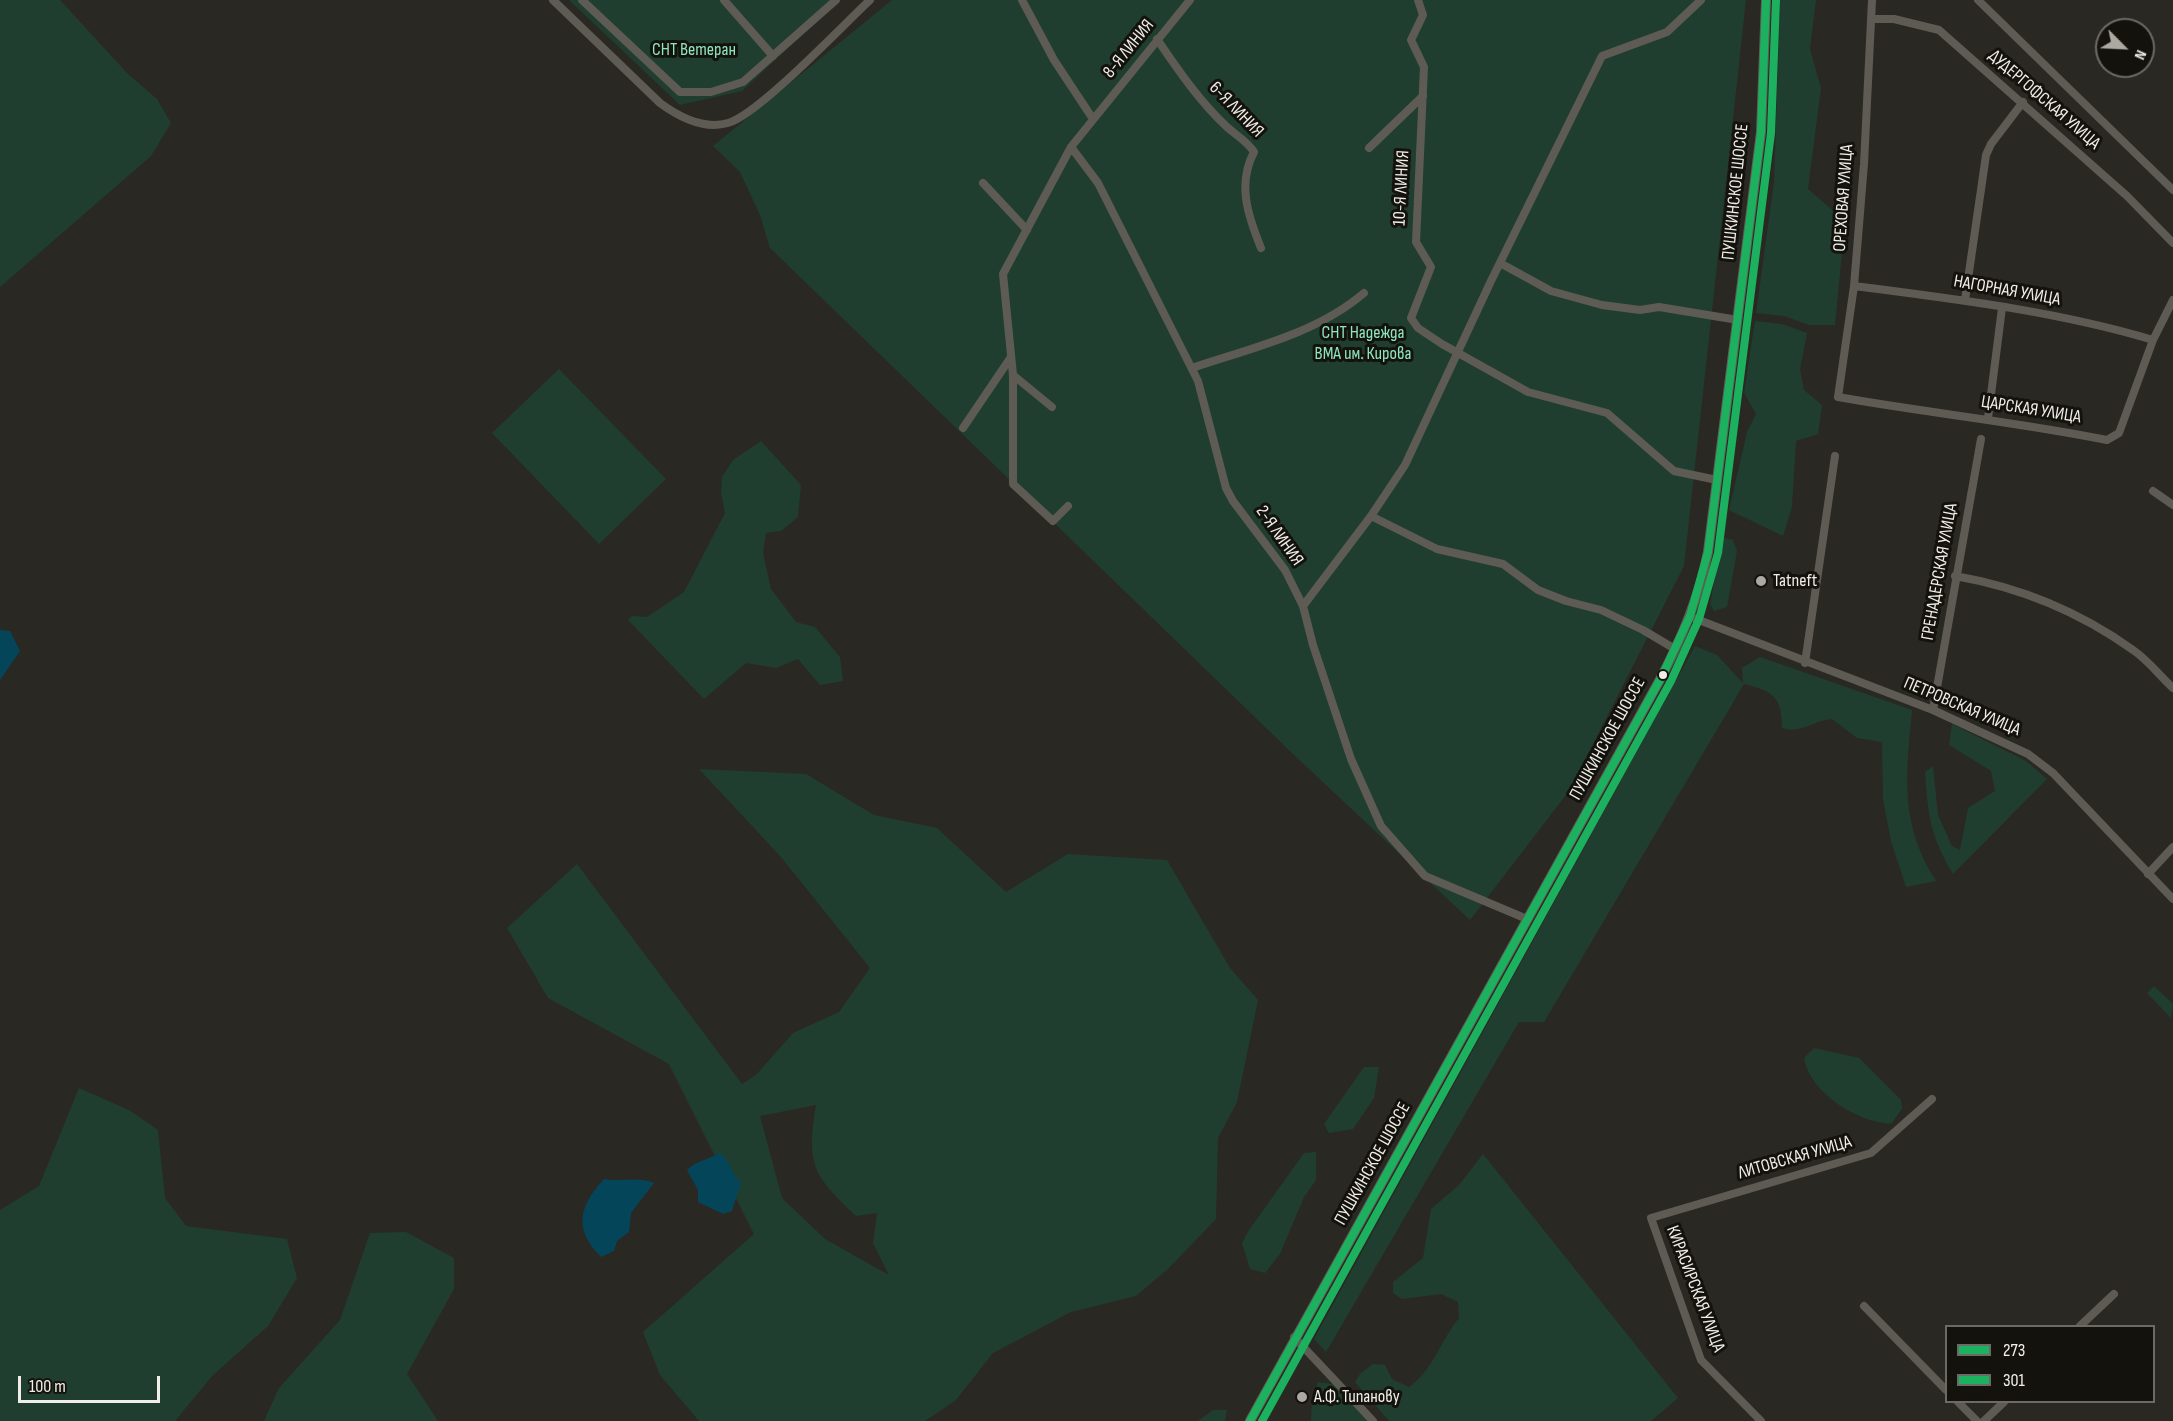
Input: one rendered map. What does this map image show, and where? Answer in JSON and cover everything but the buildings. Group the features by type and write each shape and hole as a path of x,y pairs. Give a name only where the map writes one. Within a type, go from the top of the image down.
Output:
{"main road":[{"name":"ПУШКИНСКОЕ ШОССЕ","path":"1250,1421 1294,1337 1527,919 1691,617 1706,564 1738,320 1761,132 1767,0"}],"street":[{"path":"553,0 660,103 675,114 697,123 729,123 774,90 870,0"},
{"path":"582,0 681,92 711,92 743,82 836,0"},
{"path":"724,0 773,56"},
{"path":"1022,0 1054,60 1093,119 1071,147 1003,274 1013,375 1013,484 1053,521 1068,506"},
{"name":"8-Я ЛИНИЯ","path":"1093,119 1190,0"},
{"name":"10-Я ЛИНИЯ","path":"1418,0 1423,15 1411,40 1424,67 1416,242 1431,267 1411,318 1418,328 1457,352"},
{"path":"1303,606 1371,516 1405,465 1457,352 1602,56 1667,32 1701,0"},
{"name":"ОРЕХОВАЯ УЛИЦА","path":"1838,397 1854,286 1873,19 1872,0"},
{"path":"1978,0 2173,190"},
{"name":"ДУДЕРГОФСКАЯ УЛИЦА","path":"1873,19 1894,19 1939,30 2023,102 2148,217 2173,243"},
{"name":"6-Я ЛИНИЯ","path":"1157,39 1179,72 1228,128 1247,141 1254,152 1244,180 1248,217 1261,248"},
{"path":"1369,148 1423,96"},
{"path":"1965,300 1986,155 1991,144 2023,102"},
{"name":"2-Я ЛИНИЯ","path":"1071,147 1098,183 1198,381 1227,488 1233,501 1285,570 1303,606 1313,645 1351,759 1381,826 1425,876 1527,919"},
{"path":"983,183 1027,230"},
{"path":"1500,263 1551,291 1602,305 1640,310 1659,307 1738,320"},
{"name":"НАГОРНАЯ УЛИЦА","path":"1854,286 1965,300 2095,323 2153,340"},
{"path":"1192,369 1307,329 1343,311 1364,293"},
{"path":"2153,340 2173,300"},
{"path":"1988,418 2002,308"},
{"name":"ЦАРСКАЯ УЛИЦА","path":"1838,397 1927,412 1988,418 2107,440 2119,433 2153,340"},
{"path":"1457,352 1528,392 1608,413 1668,467 1691,475 1718,480"},
{"path":"963,428 1011,357"},
{"path":"1013,375 1052,407"},
{"name":"ГРЕНАДЕРСКАЯ УЛИЦА","path":"1933,710 1981,439"},
{"path":"1805,663 1835,456"},
{"path":"2153,490 2173,505"},
{"path":"1371,516 1437,549 1503,564 1538,590 1566,602 1601,610 1644,630 1675,649"},
{"path":"1955,576 1994,583 2043,600 2085,620 2135,651 2173,688"},
{"name":"ПЕТРОВСКАЯ УЛИЦА","path":"1691,617 1805,663 1933,710 2005,742 2042,764 2173,899"},
{"path":"2148,874 2173,847"},
{"name":"ЛИТОВСКАЯ УЛИЦА","path":"1651,1218 1871,1153 1932,1099"},
{"name":"КИРАСИРСКАЯ УЛИЦА","path":"1651,1218 1701,1360 1761,1421"},
{"path":"2081,1325 2114,1294"},
{"path":"1864,1306 1945,1388"},
{"path":"1294,1337 1373,1421"},
{"path":"1960,1403 1977,1421"},
{"path":"1983,1421 2002,1403"}],"green space":[{"path":"0,0 60,0 127,73 157,99 171,123 151,156 0,287"},
{"name":"СНТ Ветеран","path":"569,0 840,0 742,91 680,105"},
{"name":"СНТ Надежда ВМА им. Кирова","path":"892,0 1746,0 1684,566 1569,791 1470,920 1294,755 770,248 760,215 740,172 713,146"},
{"path":"1780,0 1816,0 1810,49 1821,88 1808,189 1845,221 1835,325 1809,325 1784,316 1756,313 1774,182"},
{"path":"1755,321 1782,324 1807,333 1800,369 1804,390 1822,405 1818,434 1796,441 1792,507 1783,536 1729,510 1747,432 1756,414 1744,393"},
{"path":"559,369 666,479 599,544 492,433"},
{"path":"761,441 801,485 798,517 781,531 766,533 763,553 771,589 796,622 815,627 840,657 843,681 820,685 798,659 776,668 746,663 704,699 628,620 632,616 647,617 684,592 725,513 721,493 722,477 733,460"},
{"path":"1725,538 1733,540 1737,551 1727,607 1714,611 1710,604 1722,541"},
{"path":"1695,646 1717,655 1743,683 1742,668 1760,657 1912,710 1907,777 1908,798 1916,839 1924,860 1936,881 1906,887 1891,841 1883,799 1882,742 1857,738 1832,719 1802,728 1782,728 1780,709 1774,697 1762,689 1744,684 1544,1022 1519,1022 1326,1352 1314,1339"},
{"path":"1952,724 2026,761 2047,779 1953,874 1935,836 1927,801 1925,772 1933,766 1938,815 1952,846 1960,850 1968,808 1995,791 1991,771 1949,745"},
{"path":"699,769 806,774 874,815 937,828 1006,892 1068,854 1167,860 1230,968 1258,1000 1237,1102 1218,1138 1216,1219 1168,1269 1136,1296 1071,1312 993,1353 956,1400 925,1421 699,1421 660,1375 643,1332 754,1234 669,1064 548,998 507,928 577,864 742,1084 756,1075 793,1033 839,1012 870,968 781,857","holes":["816,1105 813,1125 813,1156 822,1179 856,1216 877,1213 873,1243 889,1275 825,1239 782,1198 760,1116"]},
{"path":"2154,986 2173,1004 2171,1018 2147,993"},
{"path":"1814,1048 1859,1058 1901,1100 1902,1109 1891,1124 1864,1118 1825,1094 1808,1071 1804,1058"},
{"path":"1364,1067 1379,1067 1374,1098 1353,1129 1329,1133 1324,1124"},
{"path":"79,1088 129,1110 158,1130 165,1198 186,1226 287,1239 297,1278 268,1326 212,1376 175,1421 0,1421 0,1210 39,1186"},
{"path":"1316,1152 1316,1180 1304,1197 1280,1254 1265,1273 1250,1269 1242,1243 1249,1230 1304,1153"},
{"path":"1483,1154 1678,1398 1651,1421 1389,1421 1355,1382 1360,1374 1373,1364 1385,1365 1392,1379 1409,1387 1431,1363 1459,1318 1458,1302 1441,1294 1402,1299 1393,1293 1393,1282 1423,1258 1431,1209 1459,1185"},
{"path":"406,1232 454,1258 454,1289 407,1374 438,1421 264,1421 279,1388 340,1320 370,1233"},
{"path":"1318,1382 1340,1385 1368,1421 1311,1421 1312,1400"},
{"path":"1213,1410 1227,1410 1225,1421 1198,1421"}],"water":[{"path":"0,630 10,631 20,651 0,680"},
{"path":"720,1153 741,1183 732,1211 723,1214 698,1202 698,1190 687,1170"},
{"path":"604,1179 642,1180 654,1183 631,1213 629,1232 617,1241 614,1251 601,1257 586,1237 583,1218 589,1199"}],"transit line":[{"name":"273","path":"1250,1421 1662,676 1690,616 1708,552 1761,132 1766,0"},
{"name":"301","path":"1262,1421 1671,681 1699,619 1718,553 1771,133 1776,0"}],"place":[{"name":"Tatneft","path":"1761,581"},
{"name":"А.Ф. Типанову","path":"1302,1397"}]}
